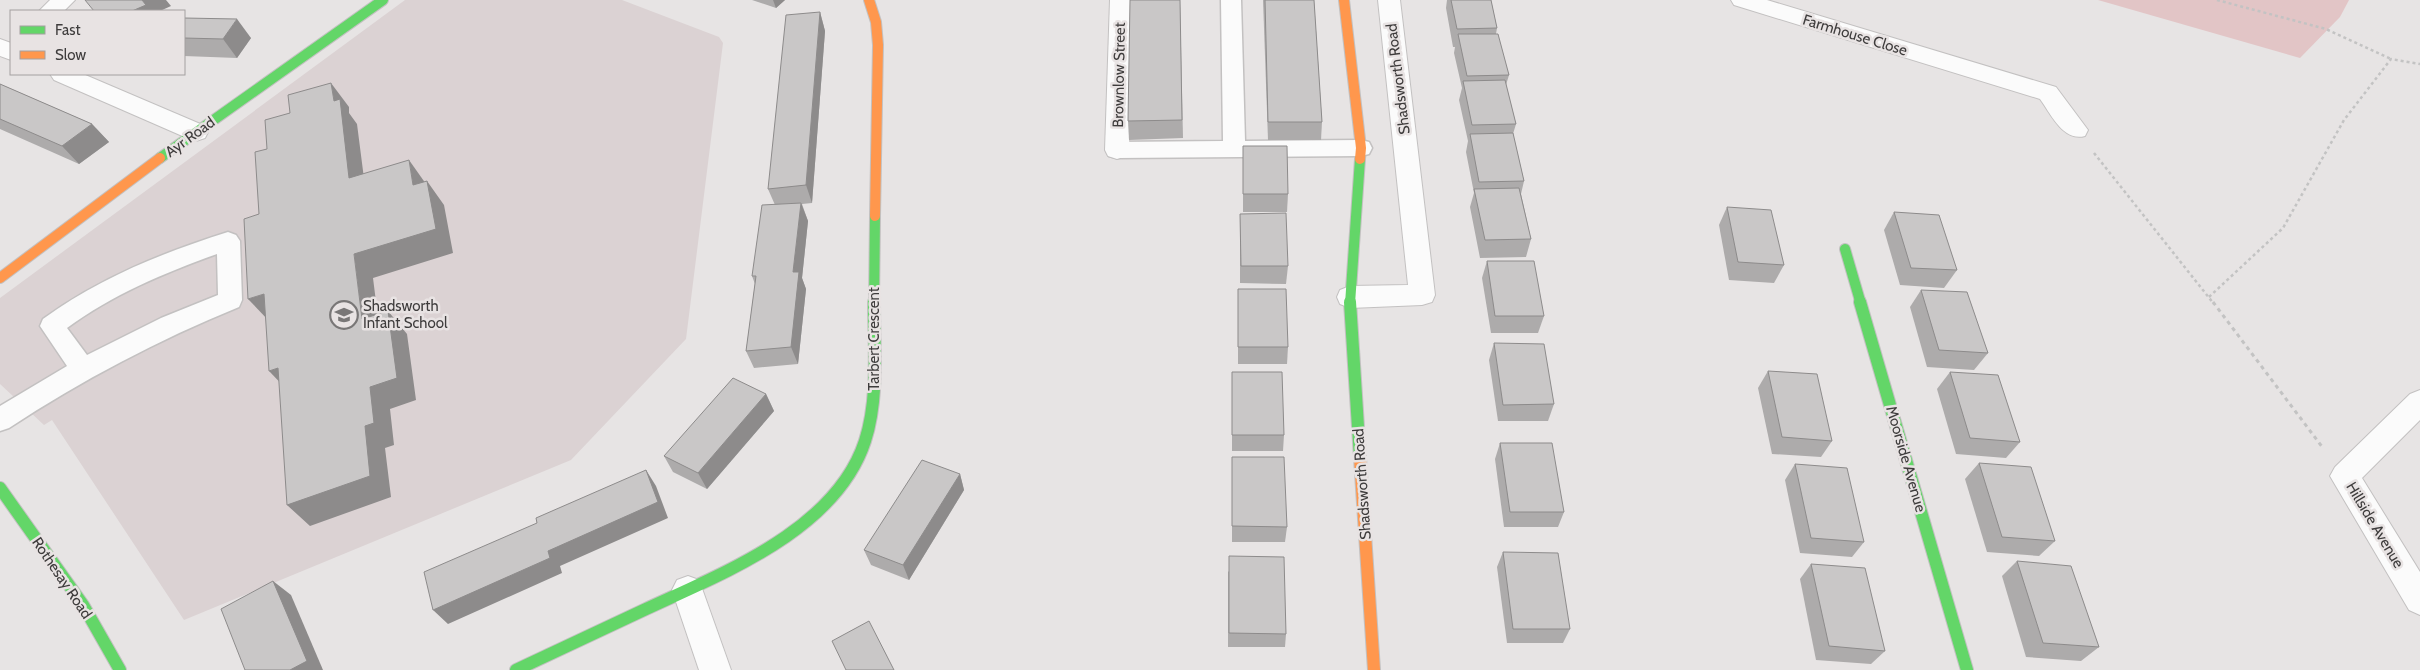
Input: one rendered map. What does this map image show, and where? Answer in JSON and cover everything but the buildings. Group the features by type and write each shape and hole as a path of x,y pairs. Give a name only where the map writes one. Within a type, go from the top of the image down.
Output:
{"street":[{"path":"51,10 64,0"},
{"name":"Ayr Road","path":"0,278 196,132 383,0"},
{"name":"Tarbert Crescent","path":"516,670 688,590 780,541 811,516 836,490 855,465 867,440 873,402 876,88 879,39 873,6 869,0"},
{"name":"Brownlow Street","path":"1117,150 1121,0"},
{"name":"Shadsworth Road","path":"1344,0 1360,148 1350,297 1374,670"},
{"name":"Shadsworth Road","path":"1350,297 1422,295 1389,0"},
{"name":"Farmhouse Close","path":"1742,0 2048,93 2076,130"},
{"path":"64,75 196,132"},
{"name":"Moorside Avenue","path":"1845,249 1967,670"},
{"path":"2345,476 2420,402"},
{"name":"Hillside Avenue","path":"2345,476 2420,600"},
{"name":"Rothesay Road","path":"0,488 83,605 120,670"},
{"path":"688,590 715,670"}],"lane":[{"path":"1231,0 1234,147"},
{"path":"1117,150 1234,147 1360,148"},
{"path":"0,420 57,382 83,369 177,321 230,300 228,241 180,257 114,288 70,312 52,326 83,369"}],"path":[{"path":"2217,0 2326,29 2391,59 2420,64"},
{"path":"2209,297 2283,228 2344,120 2391,59"},
{"path":"2076,130 2209,297 2345,476"}],"shaded area":[{"name":"Shadsworth Infant School","path":"405,0 622,0 719,37 723,43 686,339 571,460 184,620 52,420 44,425 0,384 0,298"},
{"path":"2098,0 2349,0 2340,17 2300,58"}],"traffic: fast":[{"path":"160,158 383,0"},
{"path":"1360,159 1350,297 1360,458"},
{"path":"516,670 707,581 741,563 774,544 805,522 831,498 852,471 865,442 872,404 875,216"},
{"path":"1845,249 1967,670"},
{"path":"0,488 83,605 120,670"}],"traffic: slow":[{"path":"869,0 874,11 878,33 875,216"},
{"path":"1344,0 1361,148 1360,159"},
{"path":"0,278 160,158"},
{"path":"1360,458 1374,670"}],"place":[{"name":"Shadsworth Infant School","path":"344,315"}]}
